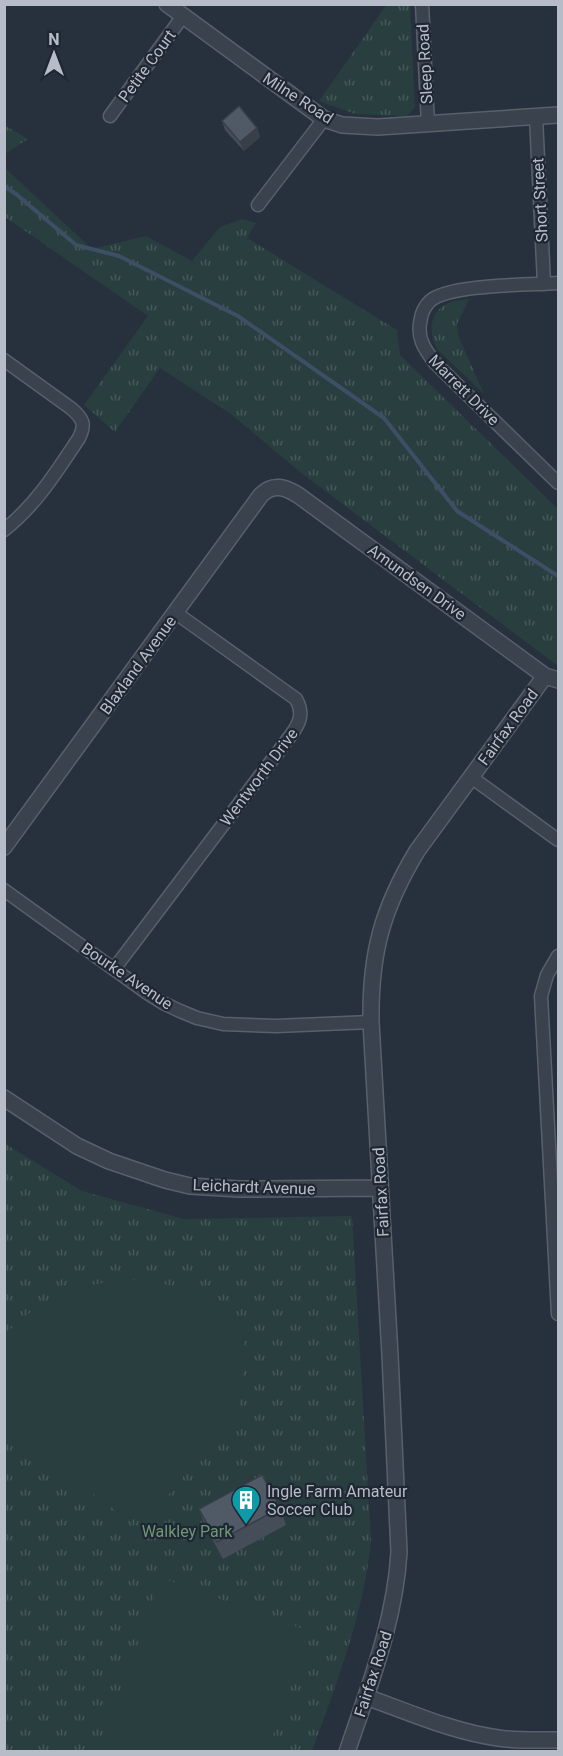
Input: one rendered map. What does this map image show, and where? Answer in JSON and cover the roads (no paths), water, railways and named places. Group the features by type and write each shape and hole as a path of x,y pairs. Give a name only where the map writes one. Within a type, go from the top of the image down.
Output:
{"street":[{"name":"Milne Road","path":"167,4 324,119 342,125 359,127 558,115"},
{"name":"Sleep Road","path":"422,4 428,123"},
{"name":"Petite Court","path":"110,116 183,16"},
{"name":"Short Street","path":"536,117 544,284"},
{"path":"258,205 324,119"},
{"name":"Marrett Drive","path":"558,283 462,290 440,295 423,309 418,329 421,344 436,364 558,483"},
{"path":"4,360 72,409 81,419 83,430 80,438 38,499 4,530"},
{"name":"Blaxland Avenue","path":"4,847 261,495 265,490 274,487"},
{"name":"Amundsen Drive","path":"274,487 285,488 298,495 552,678"},
{"name":"Wentworth Drive","path":"114,969 291,735 301,718 300,706 296,699 176,613"},
{"name":"Fairfax Road","path":"347,1752 391,1615 397,1584 399,1552 371,1022 375,951 390,902 402,875 417,851 471,777 552,678"},
{"path":"471,777 558,840"},
{"name":"Bourke Avenue","path":"4,890 164,1003 197,1018 231,1025 255,1026 371,1022"},
{"path":"558,956 547,975 541,1004 558,1314"},
{"name":"Leichardt Avenue","path":"4,1098 77,1146 109,1161 190,1186 239,1190 380,1188"},
{"path":"366,1697 432,1721 486,1736 515,1740 558,1740"}],"waterway":[{"path":"4,186 76,245 119,256 238,316 384,418 457,511 558,576"}],"place":[{"name":"Ingle Farm Amateur Soccer Club","path":"246,1526"}],"park label":[{"name":"Walkley Park","path":"187,1531"}]}
